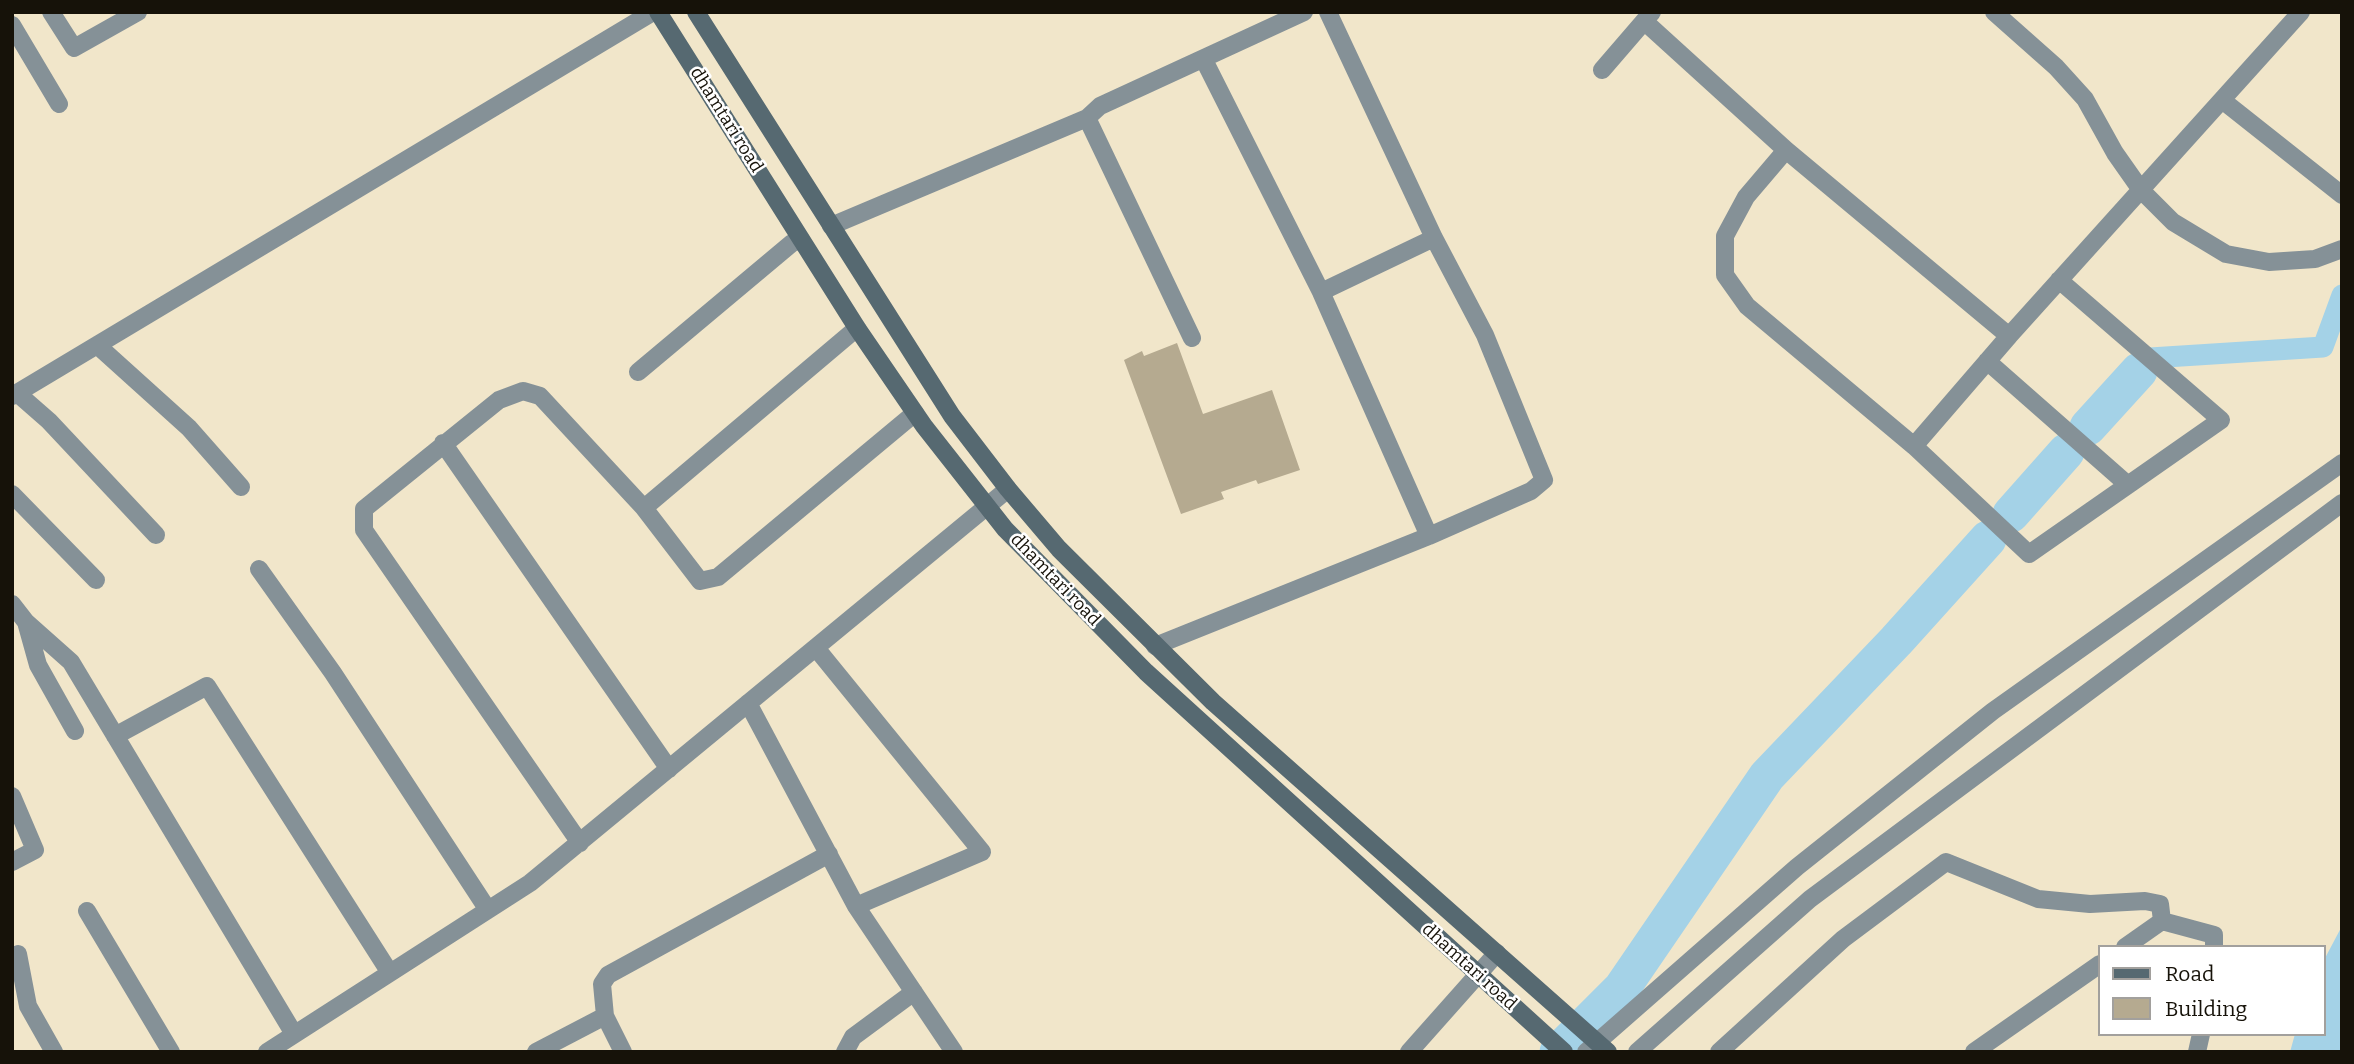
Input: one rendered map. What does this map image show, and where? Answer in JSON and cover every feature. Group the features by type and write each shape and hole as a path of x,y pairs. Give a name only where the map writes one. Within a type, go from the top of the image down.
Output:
{"main road":[{"name":"dhamtari road","path":"659,12 856,328 915,413 1005,529 1146,673 1564,1052"},
{"path":"695,12 952,416 1008,489 1059,549 1213,702 1497,953 1596,1047"}],"street":[{"path":"12,18 22,12"},
{"path":"51,12 74,48 117,17 138,12"},
{"path":"156,535 49,421 15,395 653,12"},
{"path":"831,226 1087,118 1100,106 1304,12"},
{"path":"1155,646 1429,536 1531,491 1544,480 1485,335 1434,238 1328,12"},
{"path":"1994,12 2056,67 2085,99 2115,153 2141,190 2173,222 2226,254 2269,262 2315,259 2342,249"},
{"path":"1914,446 2008,336 2301,12"},
{"path":"1602,70 1648,17 1786,150 2008,336"},
{"path":"12,25 59,104"},
{"path":"1204,60 1321,292 1429,536"},
{"path":"2222,100 2342,195"},
{"path":"1087,118 1192,338"},
{"path":"1786,150 1746,197 1725,236 1725,275 1746,306 1914,446 2029,554 2221,420 2059,280"},
{"path":"1321,292 1434,238"},
{"path":"638,372 792,243 801,240"},
{"path":"643,508 856,328"},
{"path":"97,345 188,428 241,487"},
{"path":"1987,361 2128,485"},
{"path":"580,843 364,530 364,509 499,400 523,391 540,396 643,508 700,581 718,577 915,413"},
{"path":"443,443 669,769"},
{"path":"1596,1047 1797,867 1993,711 2342,463"},
{"path":"267,1052 530,883 1008,489"},
{"path":"12,494 96,580"},
{"path":"1637,1052 1810,898 2342,503"},
{"path":"259,569 333,673 488,910"},
{"path":"12,604 26,622 71,662 295,1034"},
{"path":"26,622 38,665 75,731"},
{"path":"816,648 982,852 856,906"},
{"path":"115,736 207,686 390,973"},
{"path":"748,703 856,906 954,1052"},
{"path":"12,796 36,850 12,862"},
{"path":"623,1052 605,1016 602,984 608,975 829,854"},
{"path":"1719,1052 1843,939 1946,862 2038,899 2090,904 2145,901 2160,904 2162,921"},
{"path":"87,911 171,1052"},
{"path":"2128,945 2162,921"},
{"path":"2162,921 2214,935 2214,945"},
{"path":"1409,1052 1497,953"},
{"path":"18,954 28,1006 54,1052"},
{"path":"1974,1052 2098,965"},
{"path":"845,1052 853,1037 914,992"},
{"path":"536,1052 605,1016"}],"water":[{"path":"2342,926 2342,1052 2290,1052 2294,1036 2326,1036 2326,956"}],"building":[{"path":"1177,343 1203,414 1272,390 1300,470 1258,484 1256,480 1221,492 1224,499 1181,514 1124,360 1142,351 1144,356"}],"waterway":[{"path":"2150,358 2323,347 2342,295"},
{"path":"2088,427 2139,371"},
{"path":"2011,514 2066,452"},
{"path":"1558,1052 1622,988 1767,776 1896,641 1988,539"}]}
